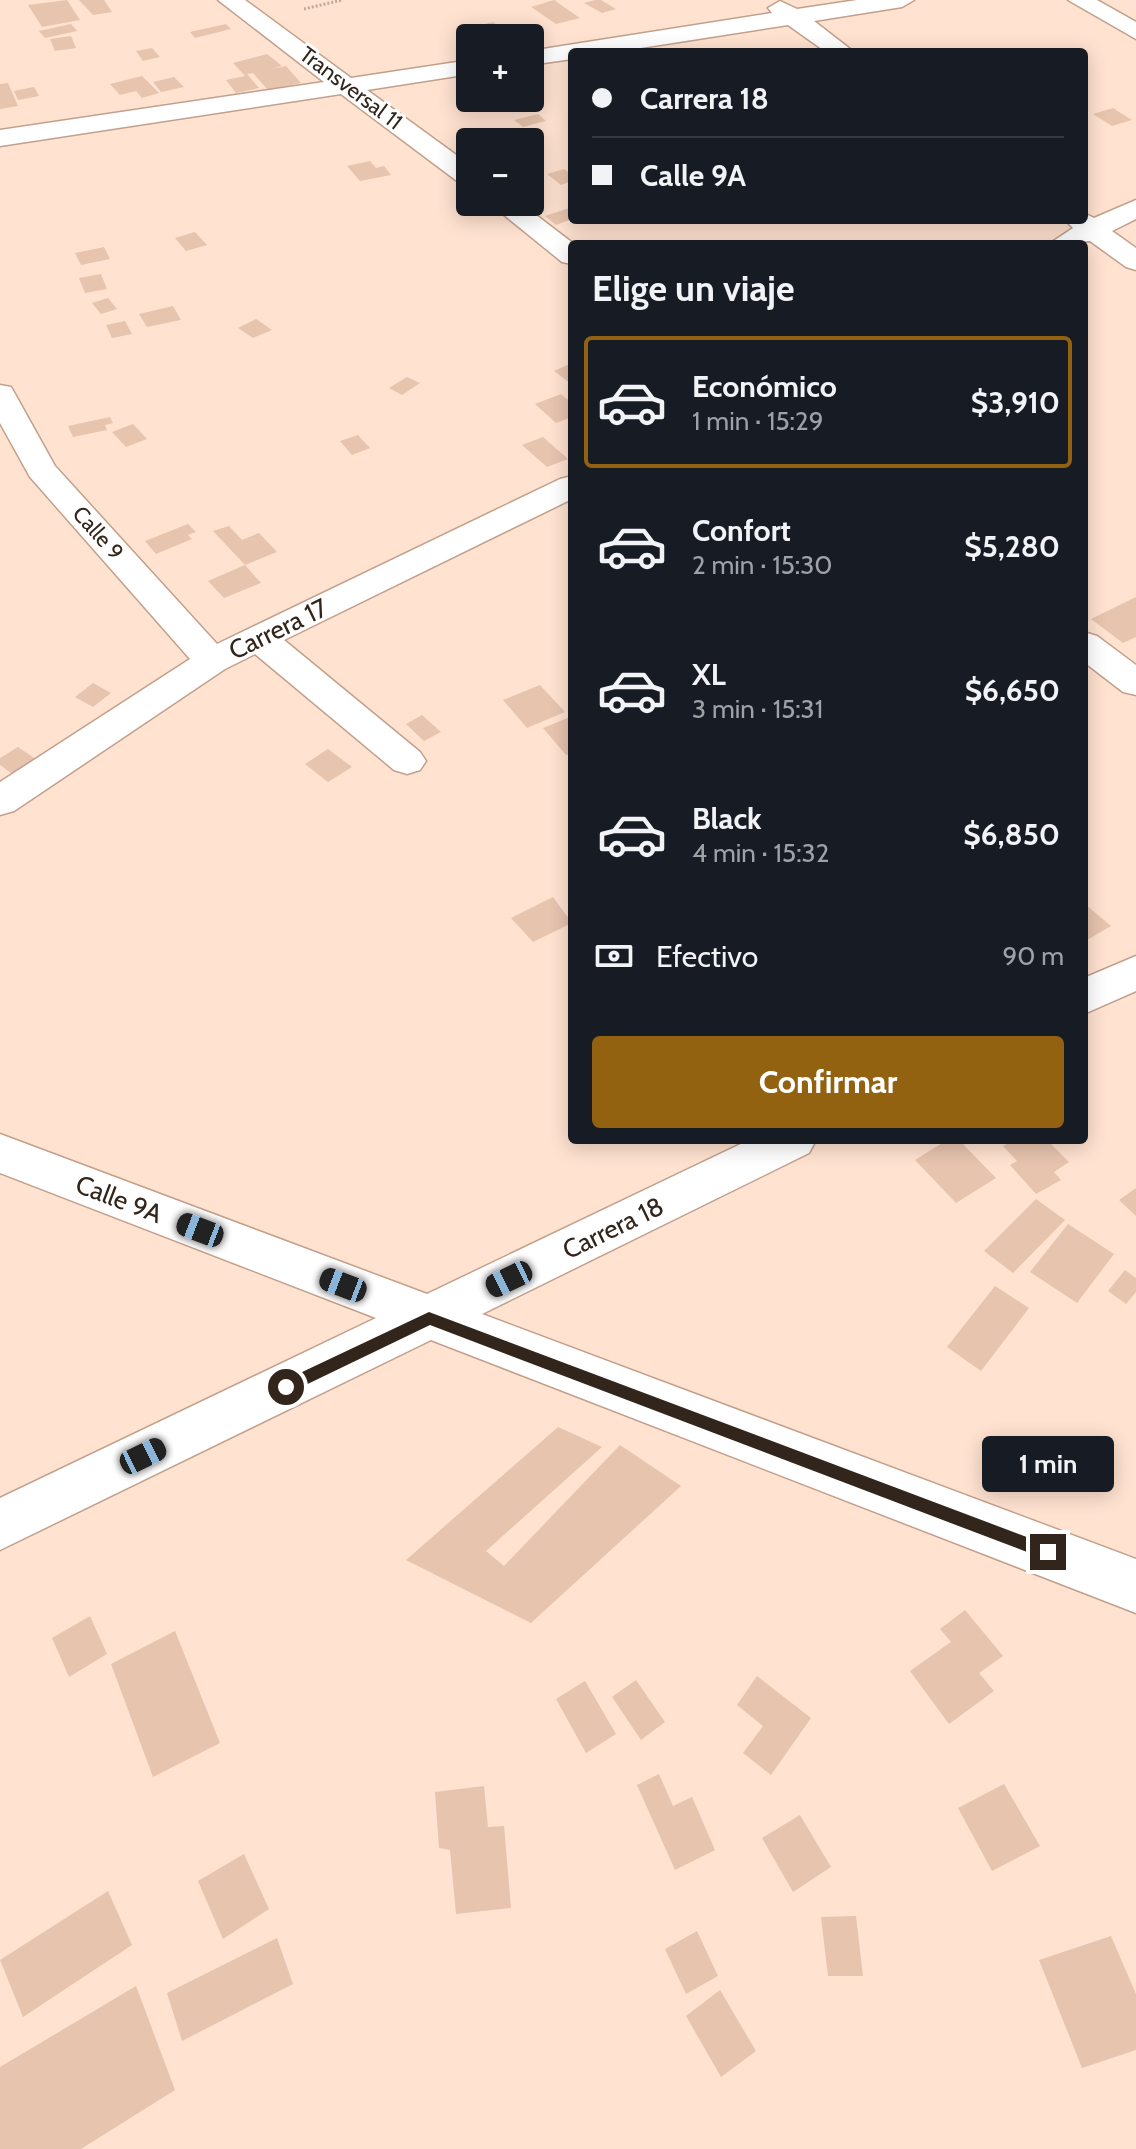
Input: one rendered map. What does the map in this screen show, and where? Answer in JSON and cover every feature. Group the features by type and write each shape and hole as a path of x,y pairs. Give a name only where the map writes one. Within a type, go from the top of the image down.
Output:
{"street":[{"name":"Transversal 11","path":"230,0 456,167"},
{"path":"768,0 836,48"},
{"path":"594,48 902,0"},
{"path":"1080,0 1136,32"},
{"path":"544,56 568,52"},
{"path":"0,138 456,69"},
{"path":"1068,240 1086,225 1136,208"},
{"path":"520,216 568,253"},
{"path":"1086,225 1136,261"},
{"name":"Calle 9","path":"0,394 41,470 212,661"},
{"name":"Carrera 17","path":"0,801 212,661 568,488"},
{"path":"258,638 407,761"},
{"path":"1088,647 1136,683"},
{"path":"1088,995 1136,972"},
{"name":"Carrera 18","path":"0,1525 785,1144"},
{"name":"Calle 9A","path":"0,1153 1136,1586"}],"building":[{"path":"67,0 80,20 42,27 28,5"},
{"path":"79,0 104,0 112,12 93,15"},
{"path":"554,0 580,18 556,24 531,7"},
{"path":"595,0 616,9 602,13 584,3"},
{"path":"71,24 77,31 45,38 39,31"},
{"path":"226,24 231,29 195,38 190,32"},
{"path":"71,36 76,48 55,51 50,39"},
{"path":"152,48 160,57 143,61 136,51"},
{"path":"267,54 282,66 268,70 286,66 301,83 268,90 253,73 247,74 259,88 236,93 226,80 245,76 233,63"},
{"path":"142,76 159,93 142,98 136,91 120,95 110,84"},
{"path":"174,77 184,87 161,92 153,82"},
{"path":"8,83 18,106 0,109 0,84"},
{"path":"34,87 39,96 18,100 14,91"},
{"path":"1113,108 1132,120 1112,126 1093,114"},
{"path":"538,114 546,121 523,127 514,120"},
{"path":"370,161 376,168 384,166 391,175 360,181 347,166"},
{"path":"564,169 568,172 568,182 561,185 547,174"},
{"path":"568,208 568,220 556,225 545,216"},
{"path":"195,232 207,245 186,251 175,238"},
{"path":"104,247 110,259 81,265 75,253"},
{"path":"101,274 107,289 85,293 79,278"},
{"path":"108,298 117,309 101,314 92,303"},
{"path":"173,306 181,320 147,327 139,314"},
{"path":"256,319 272,330 253,338 238,328"},
{"path":"125,321 132,334 112,338 106,325"},
{"path":"568,365 568,382 554,371"},
{"path":"407,377 420,383 402,395 389,388"},
{"path":"561,394 568,400 568,418 556,423 535,404"},
{"path":"110,417 113,423 105,425 107,430 73,437 68,426"},
{"path":"133,424 147,439 126,447 112,432"},
{"path":"358,435 370,448 352,455 340,441"},
{"path":"543,437 568,459 547,467 522,445"},
{"path":"188,524 196,532 188,535 192,539 156,554 145,541"},
{"path":"229,526 242,540 259,533 277,552 245,565 213,531"},
{"path":"245,565 261,583 224,598 208,581"},
{"path":"1136,597 1136,637 1123,643 1091,619"},
{"path":"93,683 111,693 93,707 75,697"},
{"path":"540,685 565,712 527,728 503,700"},
{"path":"422,715 441,732 424,741 406,724"},
{"path":"568,718 568,754 566,755 543,728"},
{"path":"18,747 37,760 14,775 0,765 0,758"},
{"path":"328,749 352,767 328,782 305,764"},
{"path":"553,897 568,918 568,925 533,942 511,918"},
{"path":"1088,906 1111,926 1088,939"},
{"path":"941,1144 963,1144 996,1178 956,1203 915,1160"},
{"path":"1051,1144 1069,1162 1054,1172 1061,1180 1036,1194 1010,1165 1017,1161 1003,1146"},
{"path":"1136,1188 1136,1216 1119,1200"},
{"path":"1036,1199 1065,1220 1013,1273 984,1251"},
{"path":"1068,1224 1114,1254 1077,1303 1030,1272"},
{"path":"1125,1270 1136,1278 1136,1292 1126,1304 1108,1291"},
{"path":"995,1286 1029,1308 981,1371 947,1347"},
{"path":"558,1427 602,1447 486,1551 504,1566 620,1445 681,1486 531,1623 406,1560"},
{"path":"965,1610 1003,1656 979,1673 994,1691 949,1724 910,1671 951,1642 940,1629"},
{"path":"90,1616 107,1654 69,1677 52,1638"},
{"path":"175,1631 220,1743 153,1777 111,1664"},
{"path":"757,1676 811,1718 771,1775 743,1753 763,1726 737,1705"},
{"path":"636,1680 665,1722 641,1740 612,1697"},
{"path":"585,1681 616,1734 586,1753 556,1699"},
{"path":"659,1774 673,1806 692,1797 715,1850 675,1870 637,1785"},
{"path":"1004,1784 1040,1846 992,1871 958,1808"},
{"path":"484,1786 488,1827 504,1826 511,1908 456,1914 450,1850 439,1848 435,1792"},
{"path":"800,1815 831,1867 793,1892 762,1838"},
{"path":"244,1854 269,1909 223,1939 198,1881"},
{"path":"108,1891 132,1945 23,2017 0,1960"},
{"path":"856,1916 863,1976 828,1976 821,1917"},
{"path":"697,1931 718,1976 686,1994 665,1949"},
{"path":"1111,1936 1136,1994 1136,2050 1082,2068 1039,1960"},
{"path":"277,1938 293,1984 182,2041 167,1993"},
{"path":"136,1986 175,2090 81,2149 0,2149 0,2067"},
{"path":"720,1990 756,2051 721,2077 686,2016"}],"route":[{"path":"286,1387 429,1318 1048,1552"}]}
